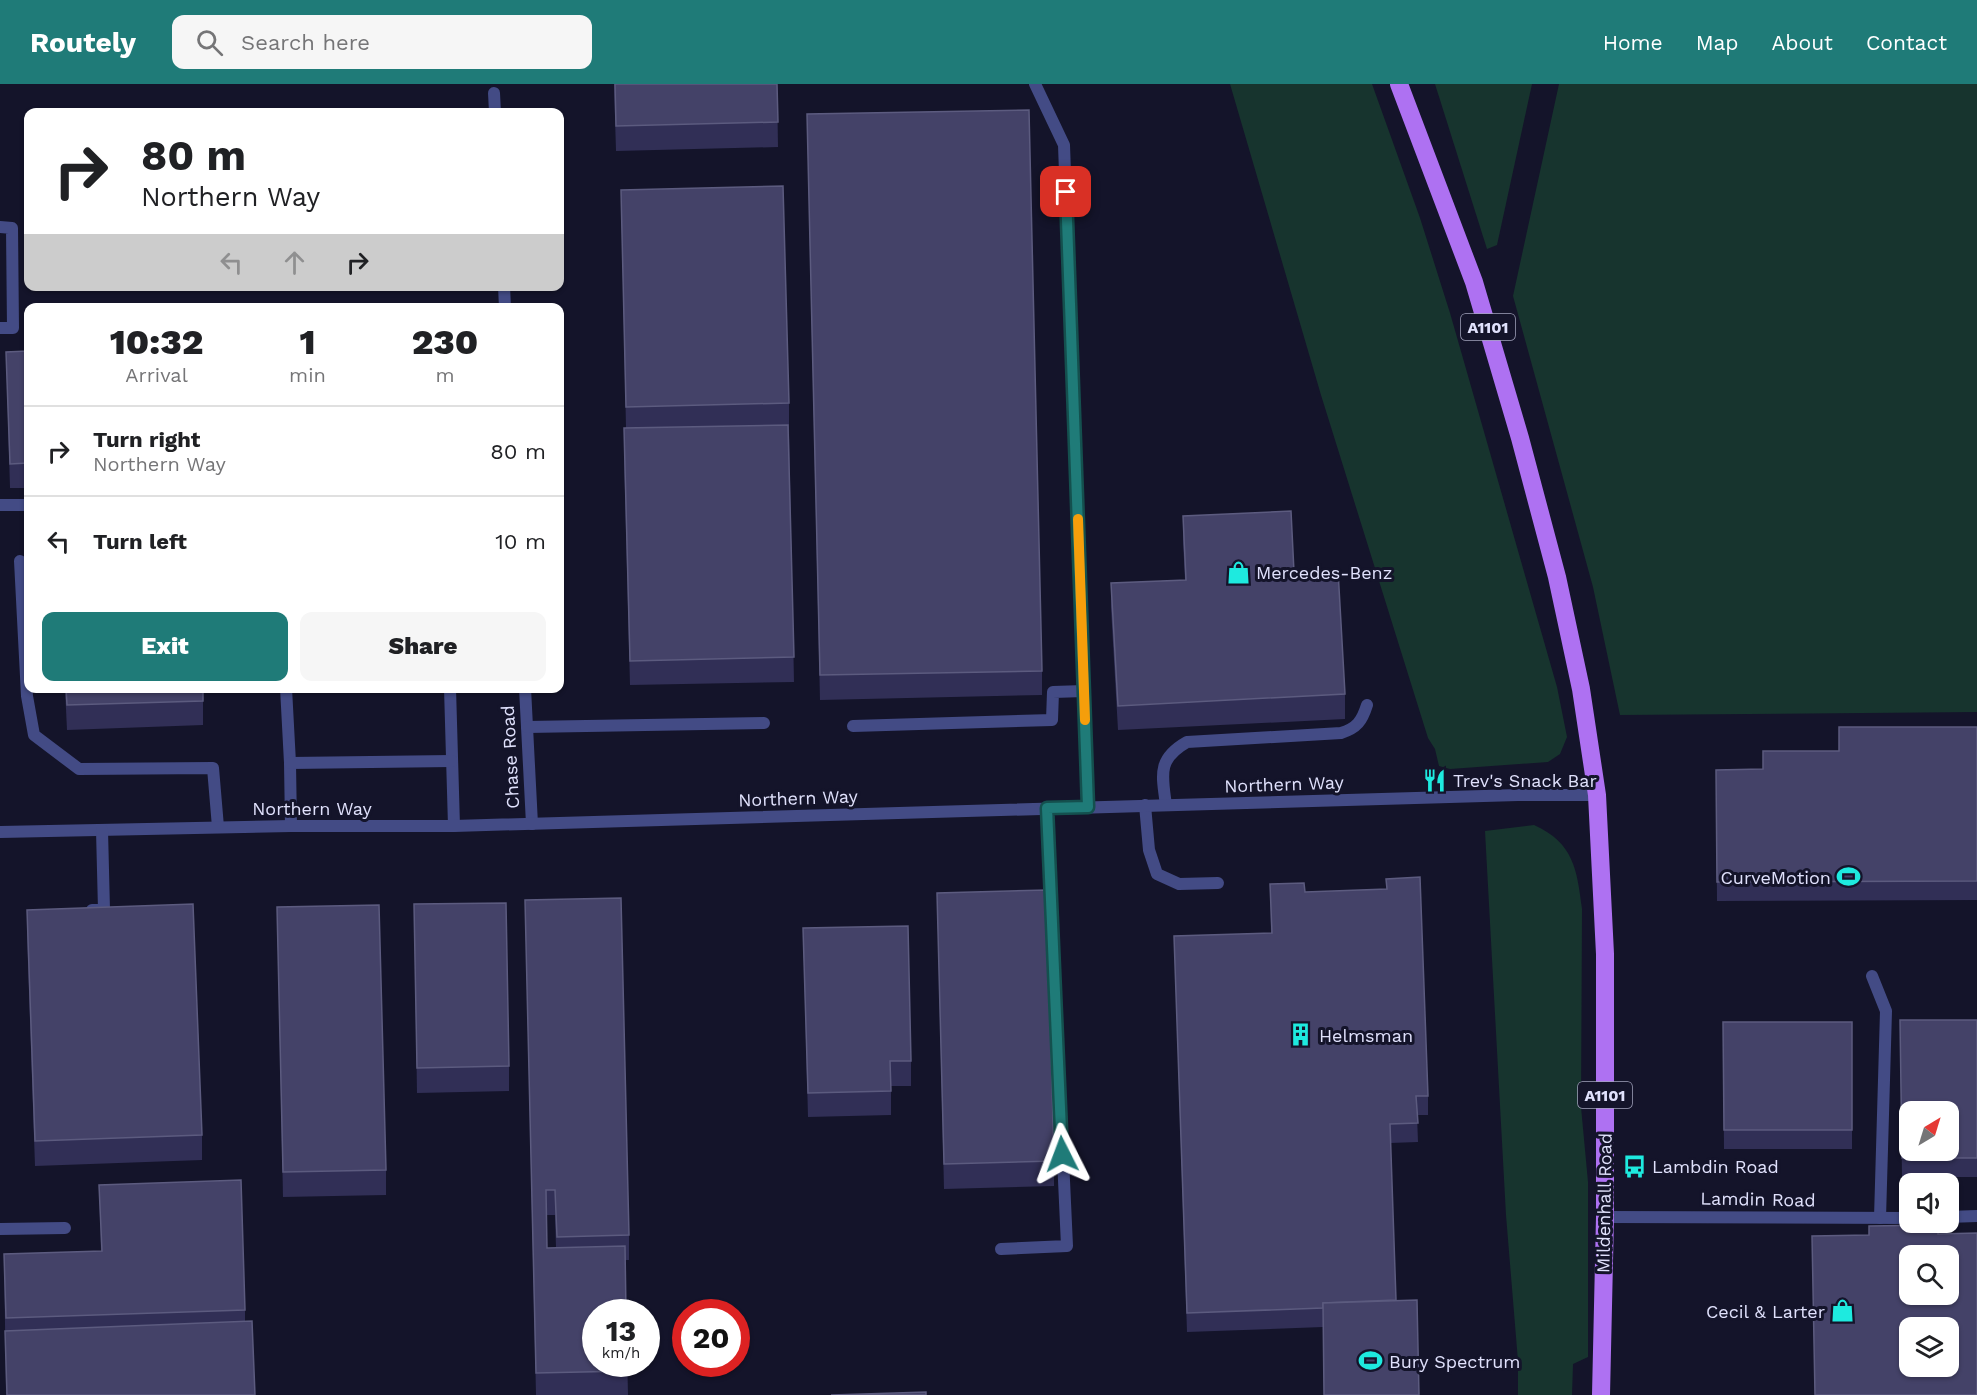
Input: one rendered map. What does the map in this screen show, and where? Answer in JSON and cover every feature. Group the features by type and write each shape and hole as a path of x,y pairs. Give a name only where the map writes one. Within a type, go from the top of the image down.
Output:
{"main road":[{"name":"A1101","path":"1399,84 1474,282 1520,438 1557,577 1581,689 1597,795"},
{"name":"Mildenhall Road","path":"1597,795 1605,954 1605,1217 1601,1395"}],"lane":[{"path":"1035,84 1064,145 1088,807"},
{"path":"494,93 495,108"},
{"path":"0,227 12,228 13,317 13,328 0,328"},
{"path":"0,504 24,504"},
{"path":"20,561 24,638"},
{"path":"853,726 1052,720 1053,692 1084,691"},
{"path":"27,693 34,735 79,769 213,768 218,827"},
{"path":"286,693 291,826"},
{"path":"450,693 454,826"},
{"name":"Chase Road","path":"525,693 532,824"},
{"path":"1166,805 1162,776 1164,763 1175,749 1187,742 1341,733 1354,729 1363,718 1367,705"},
{"path":"527,727 764,723"},
{"path":"290,763 452,761"},
{"name":"Northern Way","path":"0,832 291,826 454,826 1145,805 1597,795"},
{"path":"1145,805 1149,850 1157,874 1179,884 1218,883"},
{"path":"1001,1249 1067,1246 1047,808"},
{"path":"81,910 109,909 102,830"},
{"path":"1872,976 1886,1011 1880,1218"},
{"path":"1959,1217 1977,1216"},
{"name":"Lamdin Road","path":"1605,1217 1899,1218"},
{"path":"0,1229 65,1228"}],"green space":[{"path":"1230,84 1372,84 1420,218 1450,313 1557,687 1567,737 1560,754 1548,762 1450,769 1439,766 1435,749 1428,738 1321,395"},
{"path":"1435,84 1532,84 1497,245 1487,249"},
{"path":"1559,84 1977,84 1977,712 1620,715 1593,587 1513,296"},
{"path":"1534,825 1558,840 1571,859 1578,882 1582,909 1581,1107 1588,1182 1588,1357 1573,1364 1572,1395 1518,1395 1518,1361 1506,1215 1485,831"}],"building":[{"path":"615,84 777,84 778,122 616,126"},
{"path":"1029,110 1042,671 820,675 807,114"},
{"path":"783,186 789,403 626,407 621,190"},
{"path":"24,351 24,463 10,464 6,352"},
{"path":"788,425 794,657 630,661 624,428"},
{"path":"1291,511 1294,572 1338,570 1345,694 1118,706 1111,583 1186,580 1183,516"},
{"path":"66,693 203,693 203,701 67,705"},
{"path":"1839,727 1977,727 1977,881 1717,882 1716,770 1763,769 1763,751 1839,751"},
{"name":"Helmsman","path":"1420,877 1428,1096 1416,1096 1418,1123 1390,1124 1396,1300 1323,1303 1323,1308 1187,1313 1174,936 1272,933 1270,884 1304,883 1305,892 1387,889 1386,879"},
{"path":"1047,890 1054,1161 944,1164 937,893"},
{"path":"621,898 629,1235 557,1237 555,1190 546,1190 547,1248 625,1246 626,1299 582,1299 582,1372 536,1373 525,900"},
{"path":"506,903 509,1066 417,1068 414,904"},
{"path":"193,904 202,1135 35,1141 27,910"},
{"path":"379,905 386,1170 283,1172 277,907"},
{"path":"908,926 911,1061 890,1061 891,1091 808,1093 803,928"},
{"path":"1900,1020 1977,1020 1977,1158 1959,1158 1959,1101 1901,1101"},
{"path":"1723,1022 1852,1022 1852,1130 1724,1130"},
{"path":"241,1180 245,1310 6,1318 4,1254 102,1251 99,1185"},
{"path":"1869,1226 1899,1226 1899,1233 1977,1233 1977,1395 1815,1395 1812,1236 1869,1235"},
{"name":"Bury Spectrum","path":"1417,1300 1419,1395 1324,1395 1323,1303"},
{"path":"252,1321 255,1395 7,1395 5,1331"},
{"path":"926,1392 926,1395 831,1395"}],"slow traffic":[{"path":"1078,519 1085,720"}],"place":[{"name":"Mercedes-Benz","path":"1238,572"},
{"name":"Trev's Snack Bar","path":"1435,780"},
{"name":"CurveMotion","path":"1849,877"},
{"name":"Helmsman","path":"1301,1035"},
{"name":"Lambdin Road","path":"1634,1166"},
{"name":"Cecil & Larter","path":"1843,1311"},
{"name":"Bury Spectrum","path":"1371,1361"}],"route":[{"path":"1062,1154 1047,808 1088,807 1066,192"}]}
